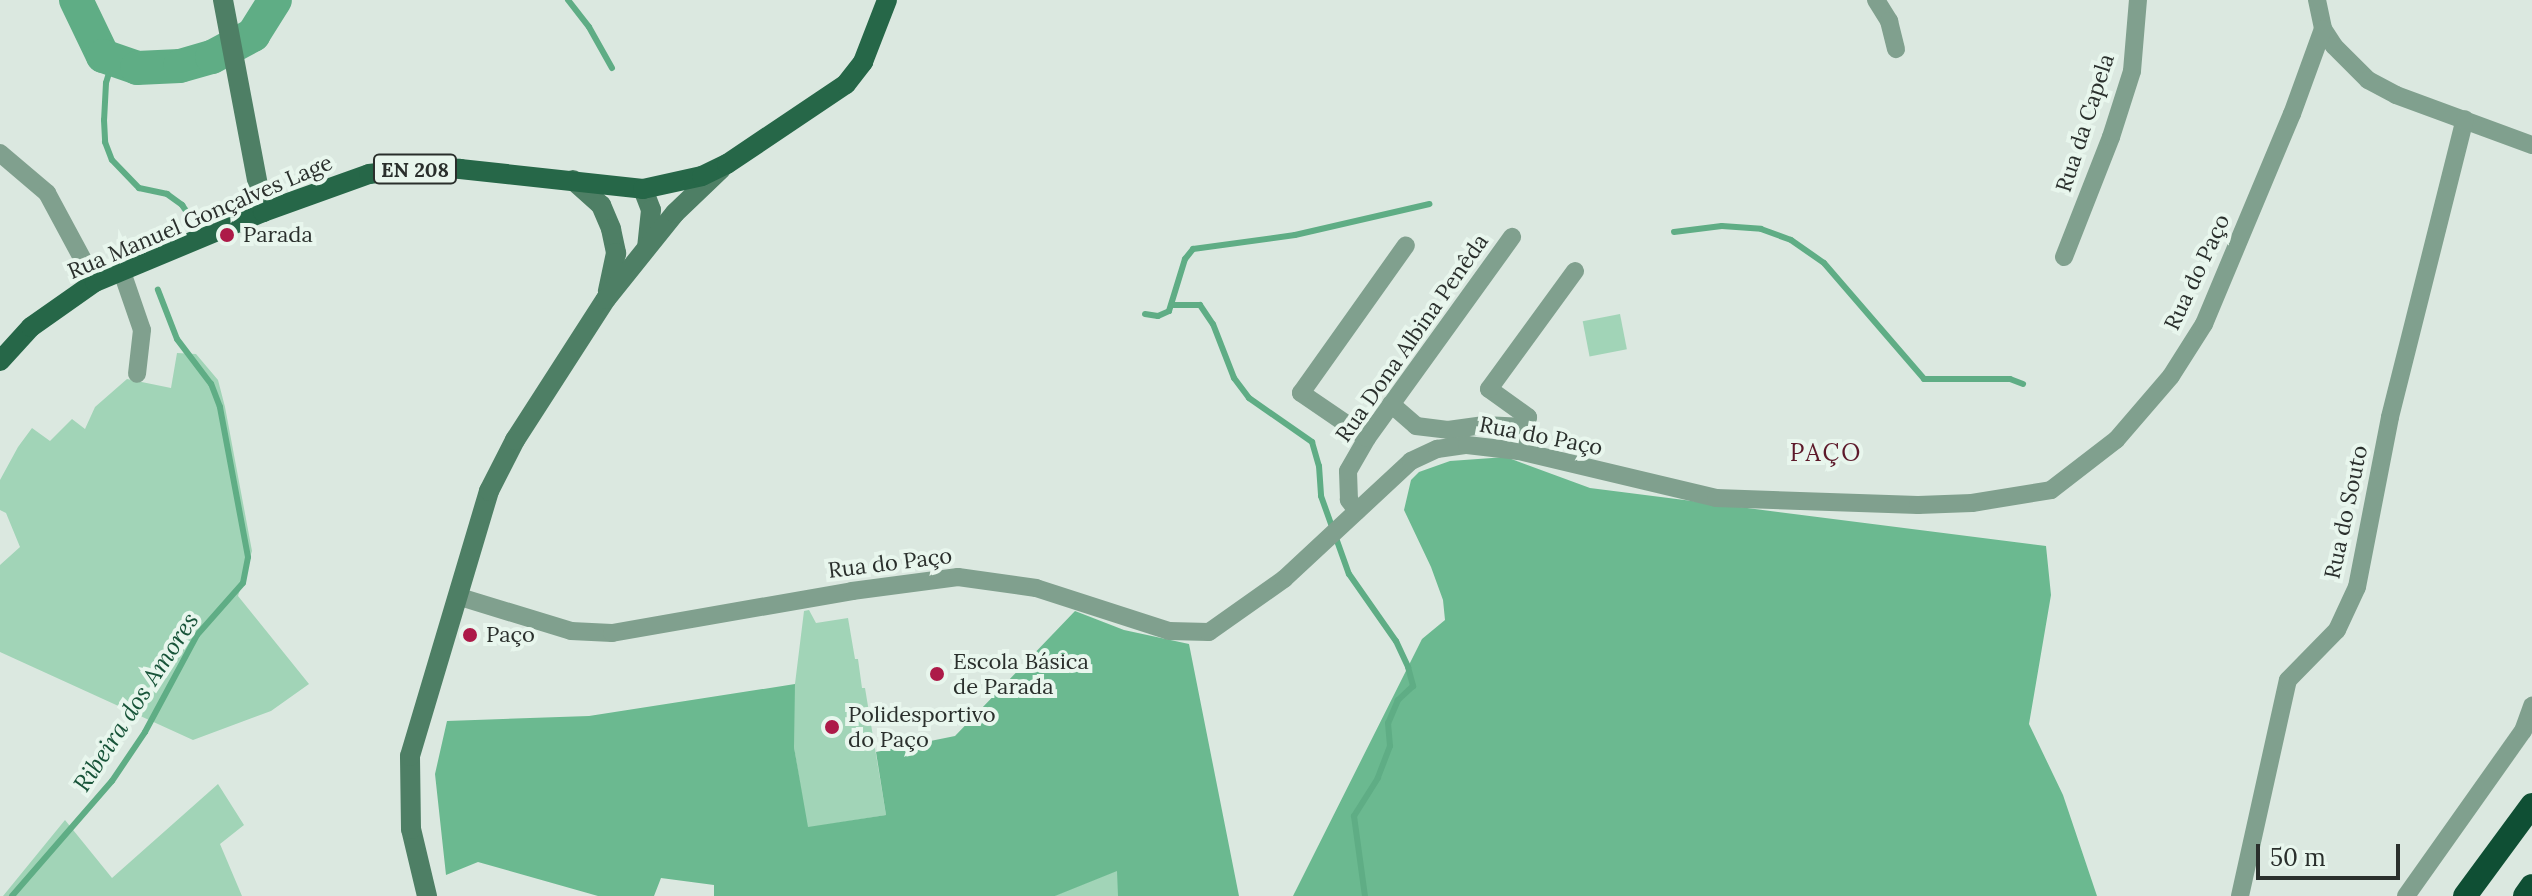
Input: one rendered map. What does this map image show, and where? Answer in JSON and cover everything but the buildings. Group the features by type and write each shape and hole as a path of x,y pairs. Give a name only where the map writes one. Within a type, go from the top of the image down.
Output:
{"highway":[{"path":"2465,896 2532,805"},
{"path":"2525,896 2532,886"}],"main road":[{"name":"Rua Manuel Gonçalves Lage","path":"0,361 31,327 95,282 263,212 350,180 387,171 460,169 643,189 692,179 727,164 846,84 863,62 887,0"}],"street":[{"path":"223,0 263,212"},
{"path":"1876,0 1889,21 1896,49"},
{"name":"Rua da Capela","path":"2064,257 2132,71 2138,0"},
{"path":"2317,0 2323,29 2349,64 2368,80 2396,95 2532,145"},
{"name":"Rua do Paço","path":"460,597 571,631 612,633 852,591 958,577 1036,588 1169,631 1209,632 1284,579 1411,461 1437,449 1467,445 1519,451 1716,498 1918,505 1972,503 2051,490 2116,440 2171,376 2204,324 2281,142 2323,29"},
{"name":"Rua do Souto","path":"2240,896 2288,680 2337,630 2357,587 2390,417 2465,119"},
{"path":"0,153 47,193 95,282"},
{"path":"427,896 411,829 409,765 414,738 460,597 480,516 500,467 606,299 675,213 727,164"},
{"path":"573,180 601,205 611,229 616,253 606,299"},
{"path":"643,189 651,210 647,246"},
{"name":"Rua Dona Albina Penêda","path":"1357,511 1349,500 1348,471 1367,438 1512,237"},
{"path":"1367,438 1301,393 1406,245"},
{"path":"1519,451 1528,417 1489,389 1575,271"},
{"path":"122,272 142,330 137,374"},
{"path":"1391,404 1416,426 1448,430 1483,425 1526,427"},
{"path":"2406,896 2523,731 2532,706"}],"green space":[{"path":"1620,314 1627,349 1590,357 1583,321"},
{"path":"177,353 196,354 218,380 225,407 252,551 238,596 309,684 271,711 193,740 0,652 0,565 20,547 6,513 0,510 0,480 18,447 32,428 50,441 72,419 85,429 95,407 127,379 171,388"},
{"path":"1506,457 1590,488 2046,546 2051,595 2029,724 2063,795 2097,896 1293,896 1422,639 1445,620 1443,600 1431,567 1404,510 1411,480 1419,472 1450,461"},
{"name":"Polidesportivo do Paço","path":"809,610 816,623 848,618 862,688 865,688 886,815 807,828 794,747 792,708 804,611"},
{"path":"1075,611 1124,630 1189,644 1239,896 1118,896 1117,871 1055,896 714,896 714,885 661,878 654,896 598,896 478,862 446,875 435,774 447,721 589,716 795,684 794,747 808,827 886,815 876,752 955,736"},
{"path":"218,784 244,825 220,844 242,896 3,896 65,820 112,878"},
{"path":"1118,870 1118,896 1055,896 1056,895"}],"waterway":[{"path":"76,0 103,56 137,68 180,66 212,57 253,35 275,0"},
{"path":"568,0 589,27 612,68"},
{"name":"Ribeira dos Amores","path":"113,60 106,83 104,120 105,142 112,160 139,188 167,194 182,205 194,222"},
{"path":"1145,314 1158,316 1169,311 1185,259 1193,249 1295,235 1429,204"},
{"path":"1674,232 1722,226 1761,229 1791,240 1824,263 1924,379 2010,379 2023,384"},
{"name":"Ribeira dos Amores","path":"12,896 112,781 145,732 197,635 243,583 248,557 220,407 211,384 177,339 158,290"},
{"path":"1173,305 1200,305 1213,324 1234,378 1249,398 1312,442 1319,466 1321,496 1349,574 1396,641 1408,667 1413,686 1398,700 1388,723 1390,746 1378,778 1354,816 1365,896"}],"place":[{"name":"Parada","path":"227,235"},
{"name":"Paço","path":"470,635"},
{"name":"Escola Básica de Parada","path":"937,674"},
{"name":"Polidesportivo do Paço","path":"832,727"}],"district":[{"name":"PAÇO","path":"1826,453"}]}
